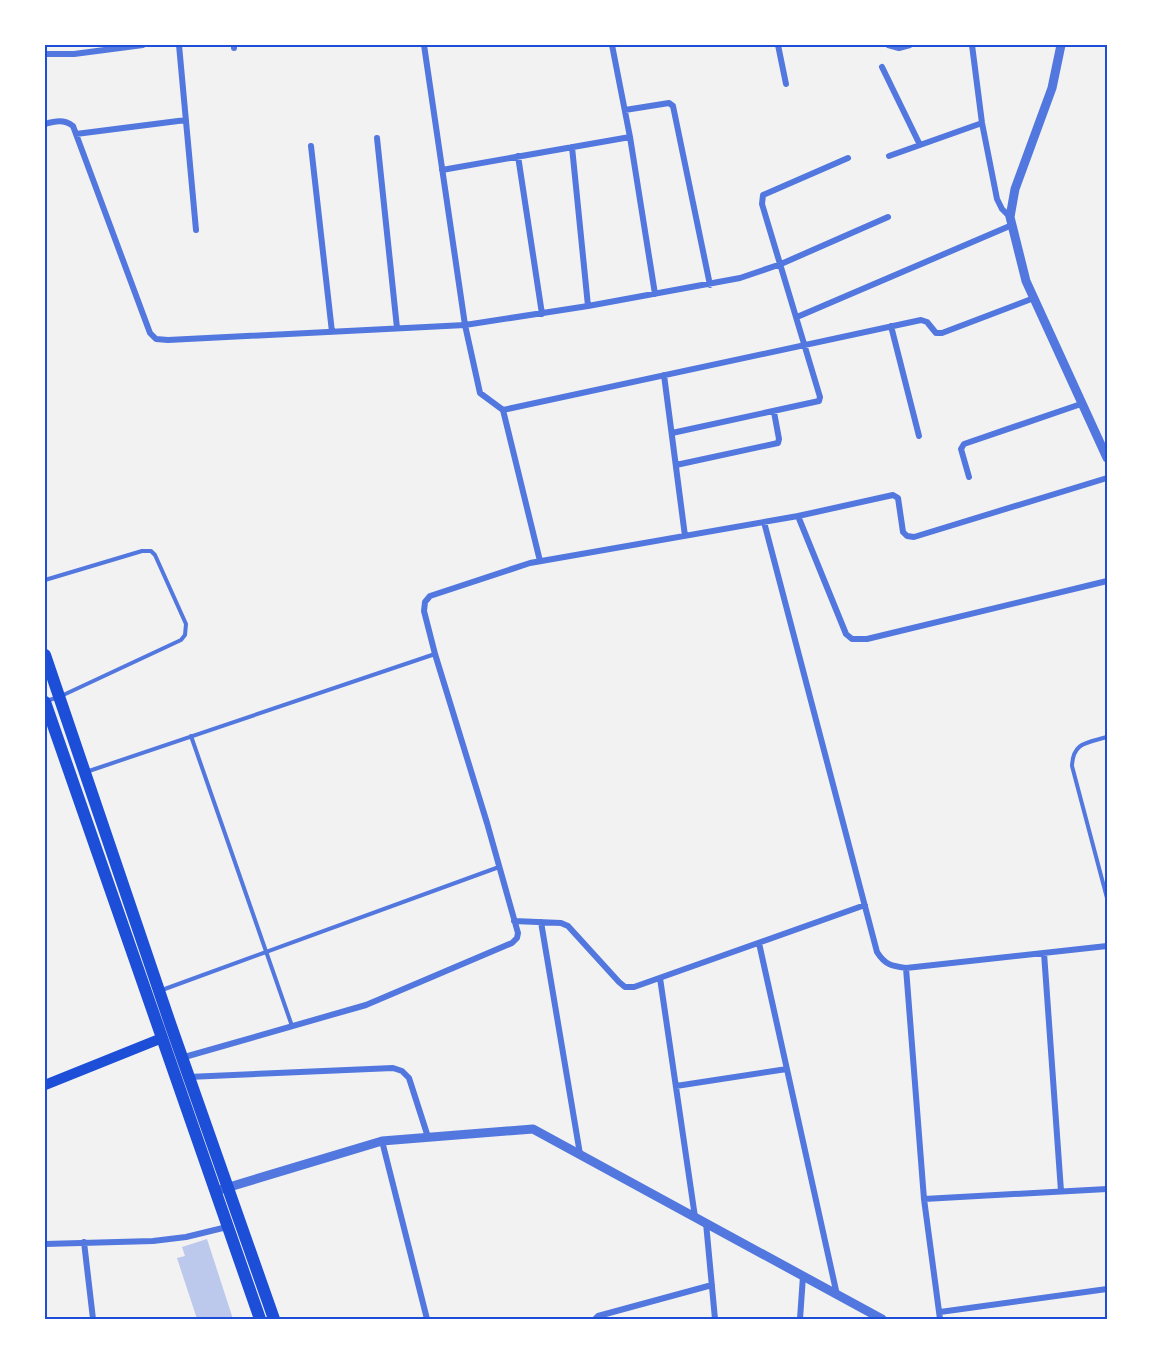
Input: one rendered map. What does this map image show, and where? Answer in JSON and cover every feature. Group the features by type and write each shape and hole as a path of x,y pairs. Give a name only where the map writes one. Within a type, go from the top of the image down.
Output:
{"highway":[{"path":"45,655 159,991 176,1059 176,1077 260,1319"},
{"path":"45,701 162,1038 189,1077 274,1319"}],"main road":[{"path":"45,1085 162,1038"}],"street":[{"path":"45,54 74,54 143,45"},
{"path":"179,45 196,230"},
{"path":"424,45 465,325 480,393 502,410 540,561"},
{"path":"612,45 630,137 655,294"},
{"path":"778,45 786,84"},
{"path":"888,45 899,48 910,45"},
{"path":"972,45 982,123 997,198 1011,221"},
{"path":"1061,45 1052,88 1015,189 1011,221 1026,281 1107,458"},
{"path":"882,68 920,145"},
{"path":"625,110 669,103 673,106 710,285"},
{"path":"76,134 186,120"},
{"path":"45,124 67,121 73,126 150,333 156,339 465,325 542,314 740,278 781,264 888,218"},
{"path":"889,156 982,123"},
{"path":"442,170 630,137"},
{"path":"377,138 397,328"},
{"path":"311,146 332,332"},
{"path":"572,147 588,306"},
{"path":"518,156 542,314"},
{"path":"672,434 819,401 820,397 797,317 762,204 763,195 848,158"},
{"path":"797,317 1011,221"},
{"path":"502,410 921,320 927,322 936,333 942,333 1034,298"},
{"path":"891,326 919,436"},
{"path":"664,375 685,536"},
{"path":"969,477 961,449 964,444 1081,404"},
{"path":"676,465 778,442 774,412"},
{"path":"176,1059 366,1005 512,943 517,938 518,933 424,611 425,602 430,596 530,563 798,516 893,495 898,498 903,532 907,536 915,537 1107,478"},
{"path":"798,516 846,633 852,639 867,639 1107,581"},
{"path":"764,522 877,952 883,962 891,966 906,968 1107,946"},
{"path":"514,921 561,923 568,926 625,987 634,987 865,905"},
{"path":"541,922 580,1154"},
{"path":"759,943 837,1295"},
{"path":"1044,953 1061,1191"},
{"path":"906,968 924,1199 940,1316 1107,1289"},
{"path":"660,978 695,1217"},
{"path":"176,1077 393,1068 402,1071 409,1078 428,1137"},
{"path":"676,1086 787,1069"},
{"path":"216,1191 382,1141 533,1129 882,1319"},
{"path":"382,1141 427,1319"},
{"path":"924,1199 1107,1189"},
{"path":"706,1223 715,1319"},
{"path":"45,1245 175,1238 228,1227"},
{"path":"84,1242 93,1319"},
{"path":"800,1319 803,1276"},
{"path":"595,1319 598,1316 712,1285"}],"lane":[{"path":"45,580 142,551 151,551 155,555 186,624 185,635 181,640 59,697 45,701"},
{"path":"85,772 435,654"},
{"path":"191,736 292,1026"},
{"path":"1107,737 1079,746 1073,754 1072,766 1107,898"},
{"path":"159,991 499,867"}],"building":[{"path":"207,1239 233,1319 197,1319 177,1258 185,1256 182,1247"}]}
